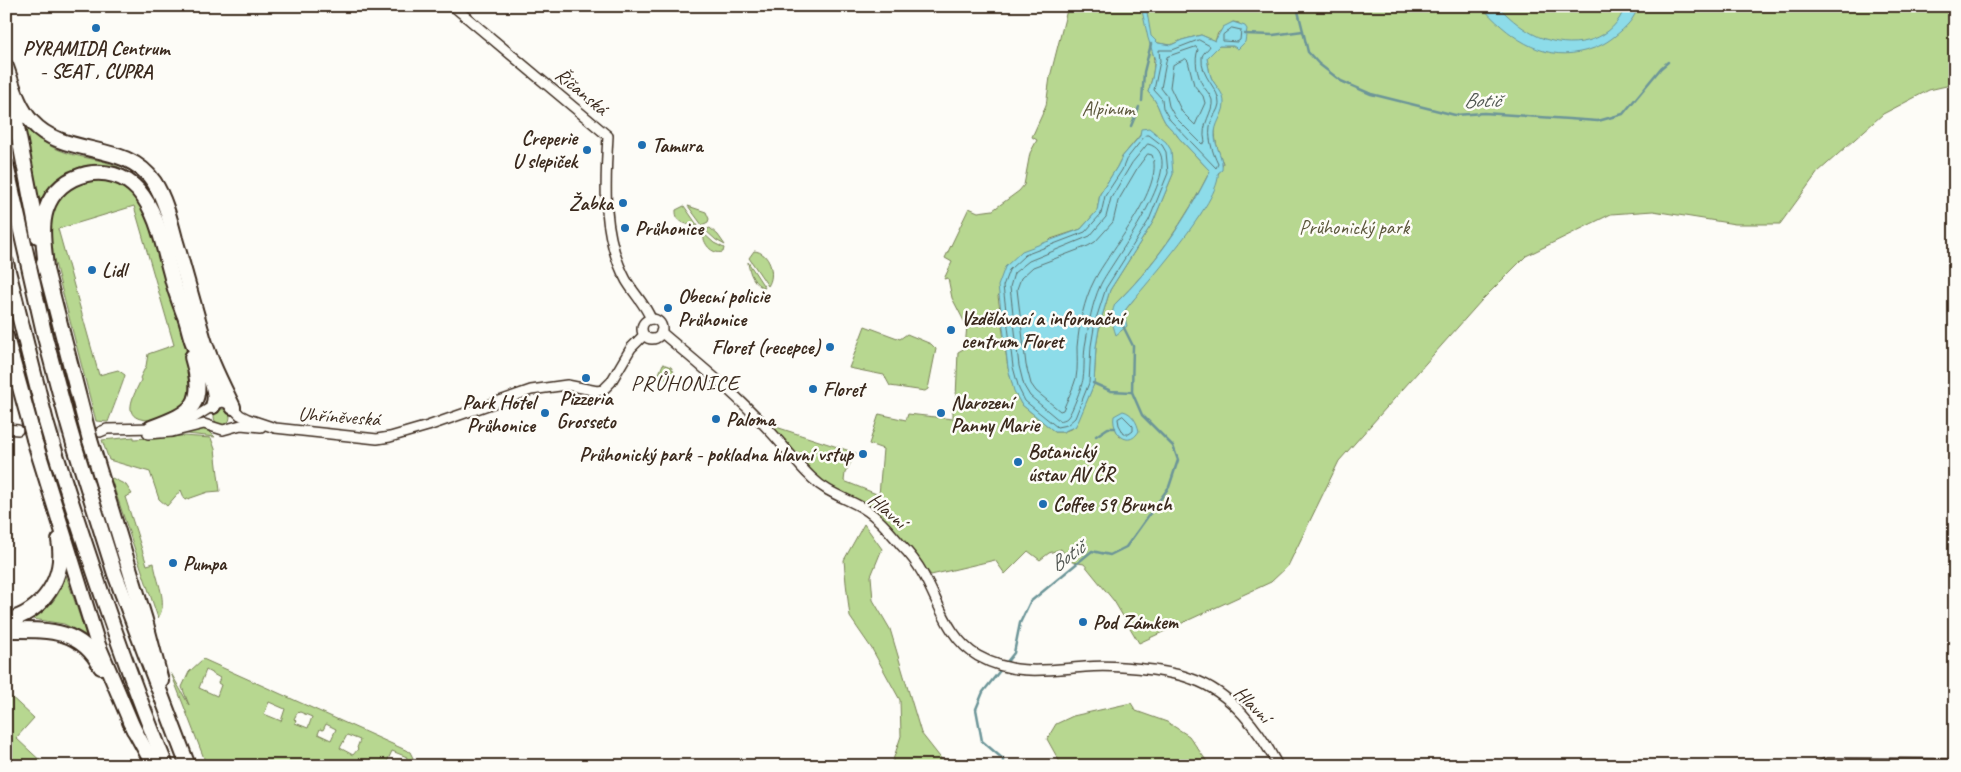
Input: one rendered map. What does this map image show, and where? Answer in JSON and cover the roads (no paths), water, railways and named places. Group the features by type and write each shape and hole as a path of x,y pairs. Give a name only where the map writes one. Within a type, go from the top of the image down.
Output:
{"highway":[{"path":"6,69 46,270 90,440 158,665 167,714"},
{"path":"6,69 19,104 37,127 61,141 110,153 127,160 139,166 155,183 165,204 206,347 234,408"},
{"path":"6,165 43,328 74,444 114,574 188,766"},
{"path":"46,270 44,222 46,209 52,197 62,185 77,176 94,172 105,173 130,183 147,202 156,224 198,378 198,393 192,405 182,415 151,428"},
{"path":"6,262 51,439 128,670 166,766"},
{"path":"176,296 215,393 216,399 212,407"},
{"path":"6,337 50,495 98,645 134,730"},
{"path":"6,620 24,614 38,605 46,596 58,574 60,544 50,495"},
{"path":"6,630 51,630 68,636 89,650 99,664 154,766"}],"street":[{"name":"Říčanská","path":"453,6 608,136 605,183 607,221 612,244 627,282 646,307 651,319"},
{"path":"651,319 659,322 661,332 654,338 650,338 644,335 642,331 643,324 651,319"},
{"name":"Hlavní","path":"661,332 765,425 811,477 832,494 866,510 890,532 906,549 923,573 947,622 969,650 991,662 1013,669 1028,671 1097,666 1125,667 1192,678 1211,688 1242,714 1263,738 1278,766"},
{"name":"Uhříněveská","path":"273,428 380,438 428,426 531,390 568,386 597,391 603,390 611,382 631,348 644,335"},
{"path":"223,402 248,419 273,428 242,426 220,430 204,424 156,434 109,434 100,432 107,429 151,428 177,425 223,402"},
{"path":"212,407 208,419 213,427"},
{"path":"230,428 236,418 234,408"},
{"path":"6,430 18,430"},
{"path":"1820,766 1827,763 1955,764"}],"water":[{"path":"1141,6 1146,6 1151,36 1158,43 1171,45 1201,35 1215,41 1223,27 1233,22 1245,26 1247,29 1245,42 1238,49 1233,46 1219,46 1207,58 1211,77 1224,100 1215,132 1215,140 1222,166 1222,170 1218,173 1216,186 1208,202 1180,243 1126,309 1124,314 1127,326 1116,335 1112,320 1115,304 1143,274 1168,242 1191,207 1210,171 1167,124 1148,92 1155,60"},
{"path":"1481,6 1498,6 1532,34 1557,42 1569,43 1593,39 1603,34 1620,18 1625,6 1638,6 1635,15 1629,23 1607,42 1590,50 1565,54 1551,53 1525,43 1502,27"},
{"path":"1149,128 1166,142 1171,150 1173,174 1153,222 1110,290 1100,323 1096,347 1094,384 1079,420 1075,427 1063,432 1055,432 1021,404 1014,391 1008,368 998,286 1005,267 1022,251 1081,229 1097,211 1100,194 1122,157 1140,136 1141,129"},
{"path":"1123,411 1134,418 1139,431 1130,439 1121,437 1115,428 1114,416"}],"waterway":[{"name":"Botič","path":"1244,34 1273,35 1303,31 1295,6"},
{"name":"Botič","path":"1303,31 1308,52 1319,64 1341,81 1371,94 1455,115 1484,113 1598,121 1623,114 1668,62"},
{"name":"Botič","path":"1142,101 1144,72 1151,44"},
{"name":"Botič","path":"1131,126 1139,107"},
{"name":"Botič","path":"1006,663 1014,653 1020,623 1030,602 1092,551 1110,555 1126,547 1169,487 1178,460 1173,446 1142,415 1132,392 1133,346 1123,326"},
{"name":"Botič","path":"1093,383 1111,391 1132,392"},
{"path":"1096,436 1108,428 1115,428"},
{"name":"Botič","path":"1002,668 983,692 976,709 982,741 1003,759 1003,766"}],"tunnel":[{"path":"18,430 100,432"}],"place":[{"name":"PYRAMIDA Centrum - SEAT , CUPRA","path":"96,28"},
{"name":"Tamura","path":"642,145"},
{"name":"Creperie U slepiček","path":"587,150"},
{"name":"Žabka","path":"623,203"},
{"name":"Průhonice","path":"625,228"},
{"name":"Lidl","path":"92,270"},
{"name":"Obecní policie Průhonice","path":"668,308"},
{"name":"Vzdělávací a informační centrum Floret","path":"951,330"},
{"name":"Floret (recepce)","path":"830,347"},
{"name":"Pizzeria Grosseto","path":"586,378"},
{"name":"Floret","path":"813,389"},
{"name":"Park Hotel Průhonice","path":"545,413"},
{"name":"Narození Panny Marie","path":"941,413"},
{"name":"Paloma","path":"716,419"},
{"name":"Průhonický park - pokladna hlavní vstup","path":"863,454"},
{"name":"Botanický ústav AV ČR","path":"1018,462"},
{"name":"Coffee 59 Brunch","path":"1043,504"},
{"name":"Pumpa","path":"173,563"},
{"name":"Pod Zámkem","path":"1083,622"}],"district":[{"name":"PRŮHONICE","path":"685,382"}],"park label":[{"name":"Alpinum","path":"1108,108"},
{"name":"Průhonický park","path":"1354,227"}]}
